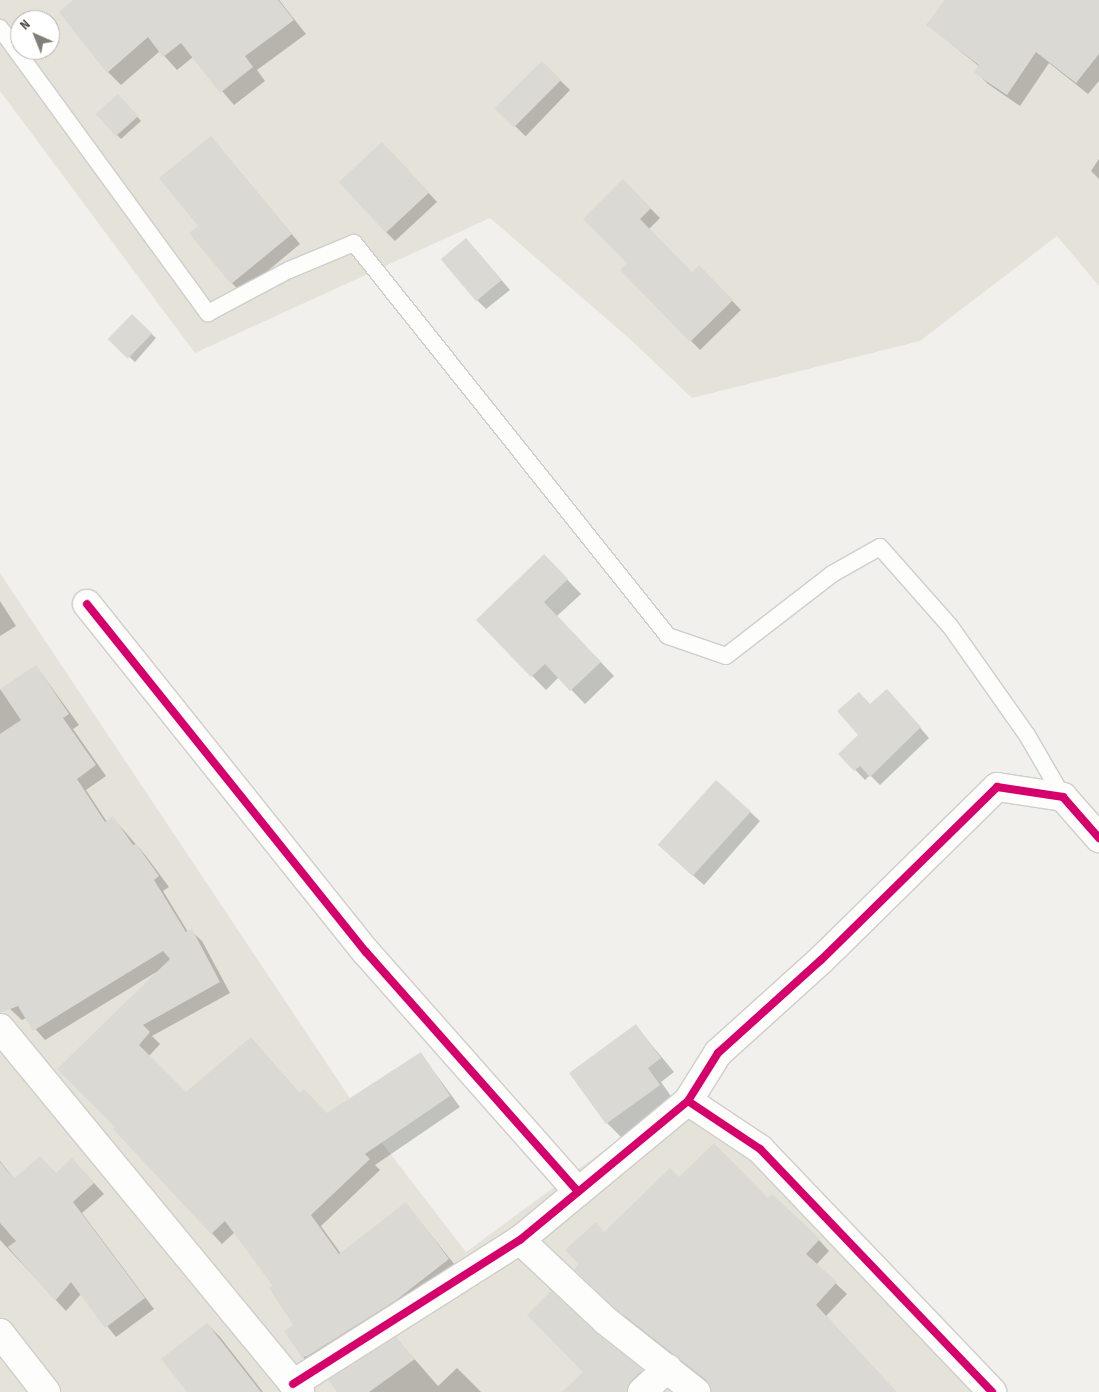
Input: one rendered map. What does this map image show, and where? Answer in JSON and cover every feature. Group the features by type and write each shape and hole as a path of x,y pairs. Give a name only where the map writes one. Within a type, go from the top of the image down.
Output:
{"street":[{"path":"87,604 366,952 578,1192"},
{"path":"0,1028 296,1388 520,1240 688,1101 718,1053 821,960 998,787 1063,797 1099,838"},
{"path":"688,1101 760,1149 992,1392"},
{"path":"520,1240 606,1321 668,1368 696,1392"},
{"path":"0,1333 46,1392"},
{"path":"642,1392 668,1368"}],"lane":[{"path":"0,28 208,313 289,270 354,243 668,636 726,656 832,574 880,547 950,626 1027,735 1063,797"}],"shaded area":[{"path":"0,0 1099,0 1099,286 1057,236 920,341 692,398 631,340 490,218 195,353 0,91"},
{"path":"0,573 365,1121 466,1252 689,1088 975,1392 0,1392"}],"building":[{"path":"73,0 278,0 294,20 245,56 253,67 220,93 181,43 163,57 148,37 107,73 60,11"},
{"path":"945,0 1099,0 1099,54 1076,83 1036,52 1007,95 974,73 979,65 926,25"},
{"path":"542,61 561,80 514,127 495,108"},
{"path":"118,94 138,116 116,136 96,114"},
{"path":"211,136 292,234 231,284 189,233 198,226 159,178"},
{"path":"382,142 429,192 386,233 339,182"},
{"path":"623,179 651,208 640,219 692,272 699,265 733,300 690,342 620,270 627,263 583,219"},
{"path":"466,238 501,280 476,301 441,259"},
{"path":"132,314 152,333 128,359 108,339"},
{"path":"544,554 568,579 544,602 601,662 570,691 545,664 531,677 476,620"},
{"path":"36,665 69,714 63,718 96,765 77,779 105,822 113,816 133,845 136,844 159,876 154,880 186,932 192,929 220,982 143,1025 150,1032 139,1045 186,1092 251,1037 299,1093 304,1089 327,1113 421,1052 450,1096 365,1154 370,1159 311,1215 339,1254 406,1202 449,1259 395,1301 302,1358 284,1331 293,1325 269,1288 273,1286 225,1221 211,1234 113,1129 115,1127 57,1069 170,959 163,951 33,1031 18,1006 0,1013 0,734 21,720 0,689"},
{"path":"887,689 921,727 870,777 860,766 854,771 838,754 858,735 837,711 859,692 870,704"},
{"path":"716,780 751,811 693,876 658,845"},
{"path":"636,1024 661,1058 648,1068 660,1085 606,1124 569,1073"},
{"path":"714,1143 768,1198 772,1194 820,1239 806,1254 837,1282 816,1305 897,1392 711,1392 706,1380 616,1309 574,1269 579,1264 565,1250 596,1222 604,1232 670,1168 679,1177"},
{"path":"40,1156 56,1173 72,1158 94,1183 73,1202 145,1298 105,1328 71,1282 55,1301 8,1247 16,1241 0,1223 0,1162 14,1179"},
{"path":"551,1291 595,1332 643,1370 631,1381 627,1392 562,1392 583,1372 527,1315"},
{"path":"207,1323 261,1392 187,1392 161,1359"},
{"path":"396,1337 415,1359 369,1392 337,1392 328,1380"}],"cycle path":[{"path":"87,604 366,952 578,1192"},
{"path":"688,1101 718,1053 821,960 997,787 1063,797 1099,838"},
{"path":"293,1384 520,1240 688,1101 760,1149 992,1392"}]}
